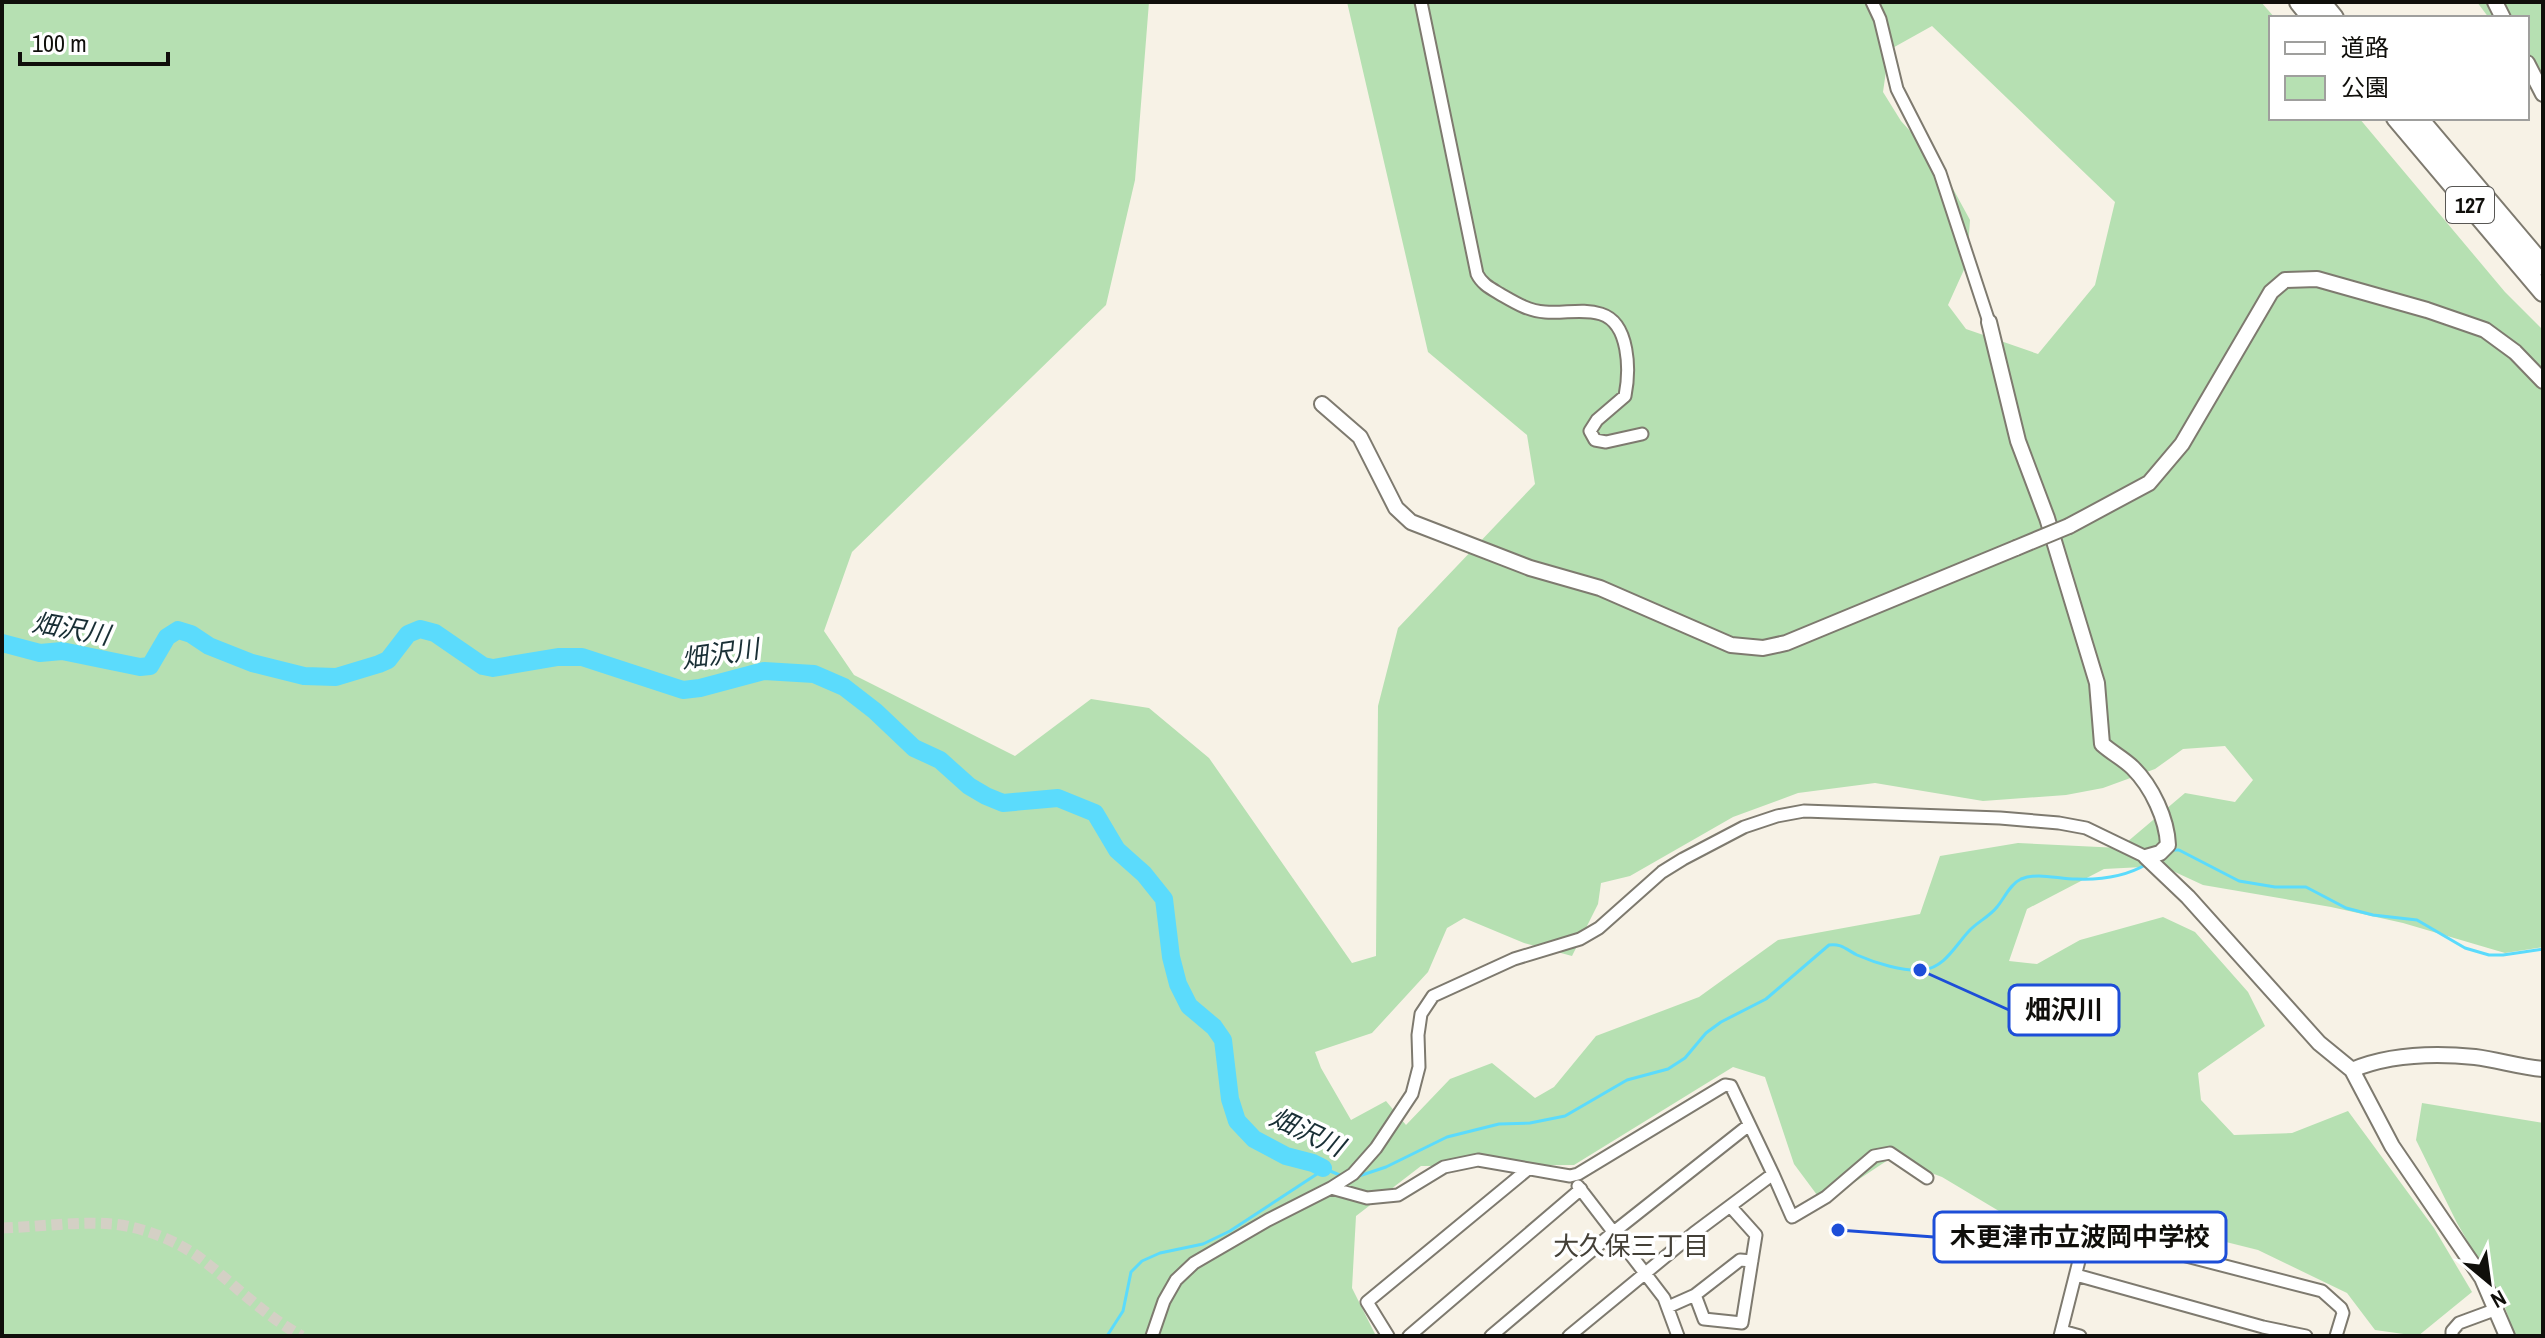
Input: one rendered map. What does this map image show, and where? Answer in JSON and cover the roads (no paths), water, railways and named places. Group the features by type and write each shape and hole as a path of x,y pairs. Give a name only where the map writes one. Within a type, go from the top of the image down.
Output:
{"highway":[{"name":"127","path":"2398,120 2543,292"},
{"name":"127","path":"2420,120 2543,266"}],"street":[{"path":"1421,2 1481,282 1519,305 1544,312 1600,313 1615,320 1625,347 1625,396 1597,420 1590,431 1595,440 1606,442 1642,434"},
{"path":"1872,2 1880,19 1897,89 1940,173 1989,322 2018,441 2047,518 2097,683 2102,744 2133,768 2151,793 2167,829 2168,845 2160,853 2146,857"},
{"path":"2529,67 2543,94"},
{"path":"1322,404 1360,437 1396,508 1411,522 1530,568 1600,588 1731,645 1763,648 1786,643 2069,526 2149,483 2182,444 2271,292 2285,280 2317,279 2485,330 2515,352 2543,381"},
{"path":"1152,1336 1164,1301 1176,1280 1194,1263 1331,1188 1353,1174 1376,1148 1412,1094 1419,1067 1421,1014 1433,996 1514,959 1580,939 1599,928 1662,872 1744,827 1804,811 2000,818 2086,828 2146,857 2188,897 2319,1043 2352,1070 2392,1146 2463,1246 2497,1309 2507,1336"},
{"path":"2352,1070 2375,1060 2425,1055 2476,1057 2543,1069"},
{"path":"1331,1188 1367,1198 1398,1195 1444,1167 1478,1160 1570,1176 1725,1085 1731,1086 1792,1217 1826,1197 1874,1156 1890,1153 1927,1178"},
{"path":"1491,1336 1615,1231 1749,1125"},
{"path":"1388,1336 1367,1302 1527,1170"},
{"path":"1569,1336 1773,1174"},
{"path":"1570,1176 1646,1273 1668,1307 1678,1336"},
{"path":"1409,1336 1581,1189"},
{"path":"1695,1295 1704,1319 1742,1323 1756,1235 1730,1206"},
{"path":"2080,1336 2061,1334 2084,1241 2097,1233 2322,1291 2343,1313 2336,1336"},
{"path":"1668,1307 1695,1295 1740,1260 1752,1261"},
{"path":"2076,1275 2262,1332 2306,1336"},
{"path":"2452,1336 2459,1323 2497,1309"}],"waterway":[{"name":"畑沢川","path":"2,643 40,653 62,651 140,667 150,666 167,637 178,630 252,663 304,676 336,677 388,660 408,634 420,629 435,633 483,666 493,668 558,657 582,657 683,690 764,671 814,674 844,687 914,748 940,760 969,786 986,796 1003,803 1058,798 1095,813 1117,850 1144,874 1164,899 1171,957 1178,984 1189,1006 1214,1027 1223,1040 1230,1099 1237,1121 1254,1139 1286,1156 1323,1168"},
{"name":"畑沢川","path":"2171,850 2179,850 2239,881 2275,887 2306,887 2346,908 2373,915 2417,920 2465,948 2489,955 2543,949"},
{"name":"畑沢川","path":"1353,1178 1386,1167 1447,1137 1499,1124 1530,1123 1565,1116 1627,1080 1668,1069 1685,1058 1706,1033 1766,999 1829,945 1840,946 1864,958 1907,970 1931,968 1938,965 1969,931 1994,911 2010,888 2021,879 2041,876 2104,878 2121,875 2147,864"},
{"path":"1107,1336 1123,1311 1131,1272 1142,1261 1160,1253 1203,1244 1230,1231 1323,1168 1342,1176"}],"tunnel":[{"path":"2,1228 99,1223 149,1232 194,1254 263,1310 302,1336"}],"place":[{"name":"畑沢川","path":"1920,970"},
{"name":"木更津市立波岡中学校","path":"1838,1230"}],"district":[{"name":"大久保三丁目","path":"1631,1246"}]}
